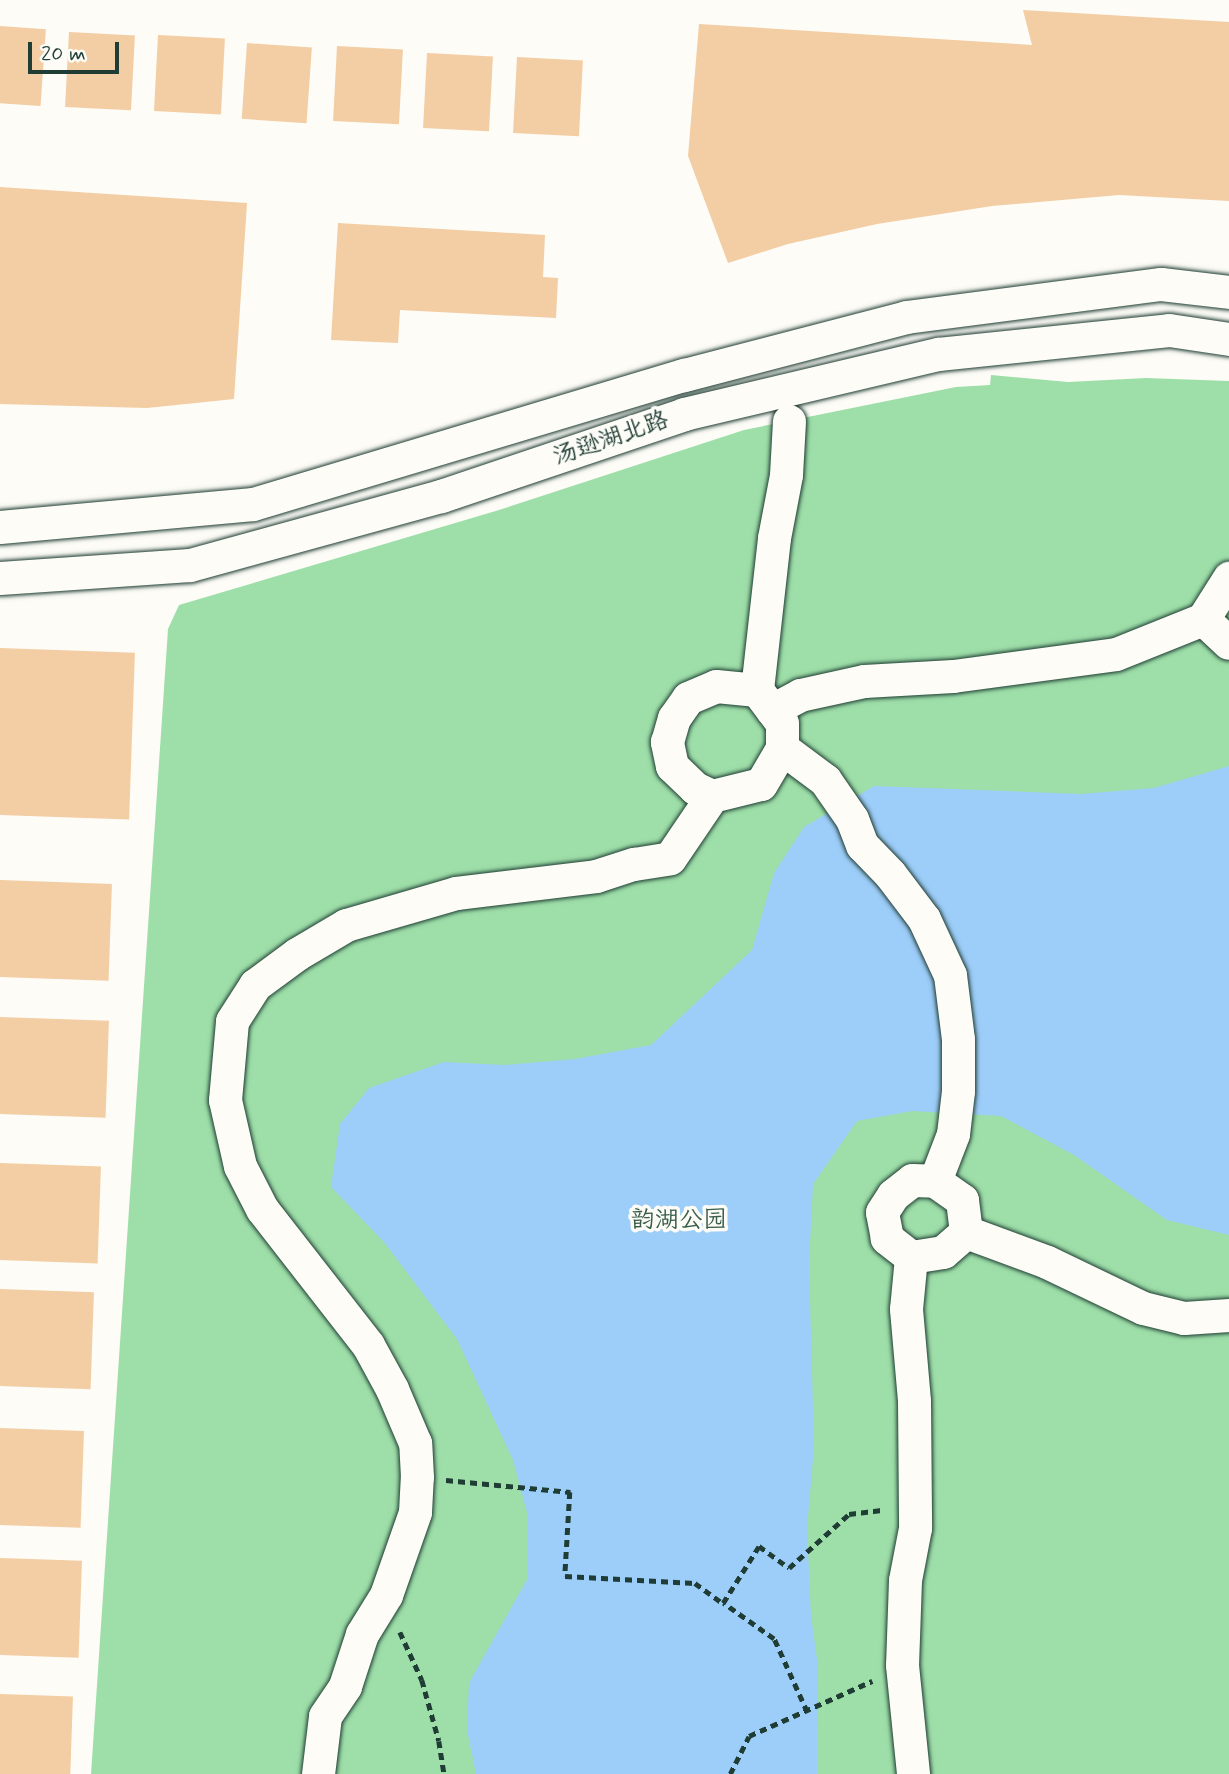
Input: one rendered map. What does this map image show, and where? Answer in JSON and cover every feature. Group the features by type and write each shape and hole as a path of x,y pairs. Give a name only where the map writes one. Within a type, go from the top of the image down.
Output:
{"street":[{"name":"汤逊湖北路","path":"0,527 253,504 684,375 906,317 1161,284 1229,292"},
{"name":"汤逊湖北路","path":"0,578 190,565 441,496 684,414 938,354 1169,330 1229,339"},
{"path":"789,421 786,475 774,538 764,700 782,723 782,748 761,784 712,796 695,788 672,766 667,742 674,718 688,698 716,686 764,700 864,681 953,676 1116,653 1203,619 1229,578"},
{"path":"1203,619 1229,643"},
{"path":"782,748 825,780 852,819 862,845 890,874 924,919 950,975 958,1039 958,1091 953,1134 935,1181"},
{"path":"318,1774 325,1717 345,1686 362,1634 386,1595 415,1512 418,1477 415,1443 392,1389 368,1345 262,1209 240,1166 225,1100 232,1021 255,985 297,954 346,925 456,893 596,876 634,864 670,858 712,796"},
{"path":"912,1180 935,1181 962,1200 966,1233 943,1252 911,1257 887,1238 882,1212 893,1195 912,1180"},
{"path":"966,1233 1047,1262 1143,1308 1184,1318 1229,1315"},
{"path":"911,1257 906,1309 914,1401 915,1528 905,1580 902,1665 913,1774"}],"path":[{"path":"418,1477 570,1492 565,1576 695,1583 774,1639 807,1712"},
{"path":"723,1603 759,1546 789,1568 849,1514 915,1507"},
{"path":"386,1595 422,1680 439,1741 444,1774"},
{"path":"730,1774 749,1736 807,1712 902,1665"}],"green space":[{"name":"韵湖公园","path":"991,375 1068,382 1146,378 1229,381 1229,1774 91,1774 168,629 179,605 499,510 744,430 956,387 990,385"}],"water":[{"path":"1229,766 1229,1235 1167,1220 1074,1155 1001,1116 912,1111 857,1121 813,1184 809,1262 814,1447 807,1528 811,1616 818,1666 817,1774 476,1774 467,1730 469,1683 528,1578 528,1516 513,1460 457,1339 384,1242 331,1187 340,1124 369,1088 444,1062 504,1065 575,1059 651,1045 752,950 774,873 804,827 874,786 1081,794 1154,788"}],"building":[{"path":"1023,10 1229,22 1229,201 1119,195 992,206 877,224 788,244 728,263 688,156 699,24 1032,45"},
{"path":"0,26 46,29 41,106 0,103"},
{"path":"69,32 135,35 131,110 65,107"},
{"path":"158,35 225,39 221,114 154,111"},
{"path":"247,43 312,48 307,123 242,119"},
{"path":"337,46 403,49 399,124 333,121"},
{"path":"427,53 493,56 489,131 423,128"},
{"path":"517,57 583,60 579,136 513,133"},
{"path":"0,187 247,203 234,399 147,408 0,404"},
{"path":"338,223 545,235 543,277 558,278 556,318 400,310 398,343 331,340"},
{"path":"0,648 135,653 129,820 0,815"},
{"path":"0,880 112,884 109,981 0,977"},
{"path":"0,1017 109,1021 106,1118 0,1114"},
{"path":"0,1163 101,1167 98,1263 0,1260"},
{"path":"0,1289 94,1292 91,1389 0,1386"},
{"path":"0,1428 84,1431 81,1528 0,1525"},
{"path":"0,1558 82,1561 79,1658 0,1655"},
{"path":"0,1694 73,1697 70,1774 0,1774"}]}
